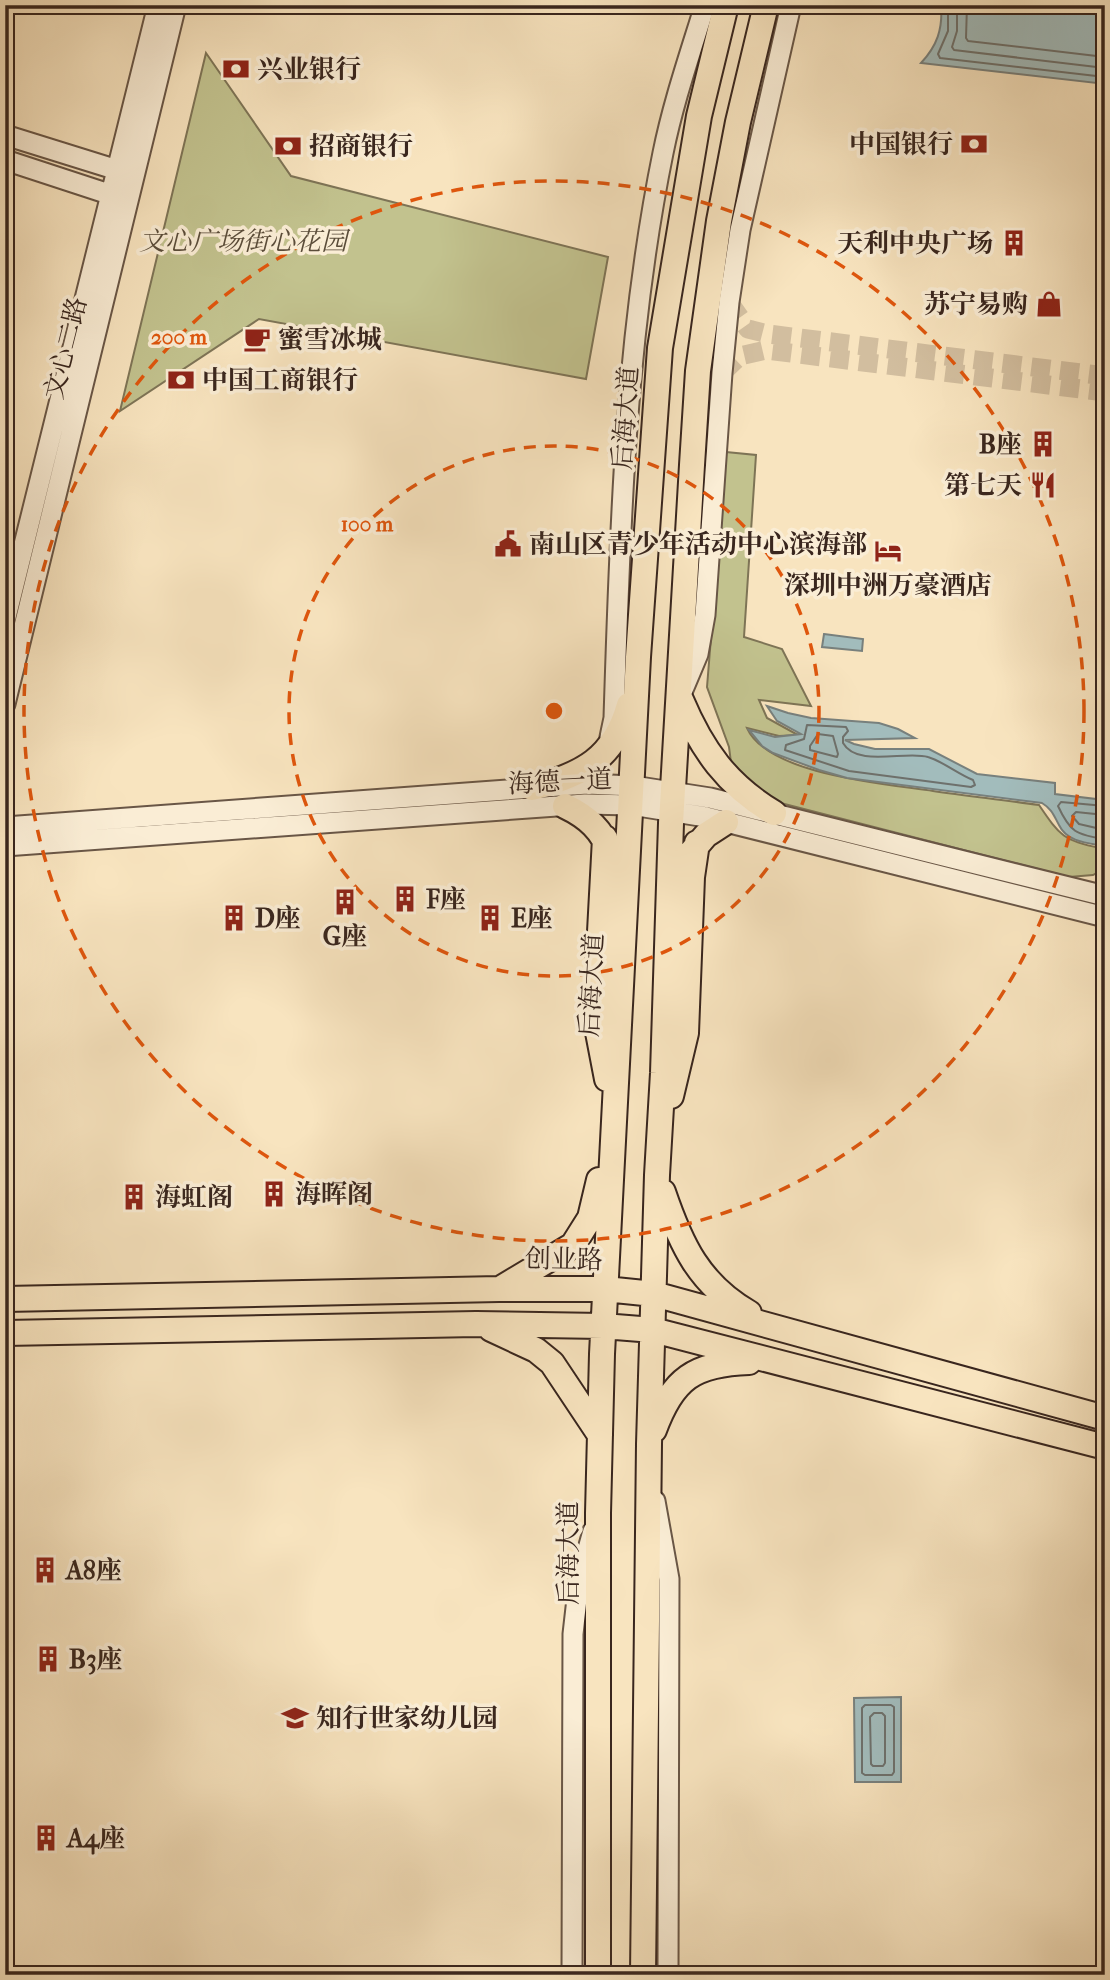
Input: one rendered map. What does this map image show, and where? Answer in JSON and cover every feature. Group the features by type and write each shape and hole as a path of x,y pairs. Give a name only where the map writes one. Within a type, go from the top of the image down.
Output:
{"main road":[{"name":"后海大道","path":"598,1975 598,1513 603,1326 638,657 660,348 699,116 726,5"},
{"path":"643,1975 649,1444 657,1175 672,800 694,439 705,307 727,176 766,5"},
{"path":"532,789 566,779 596,761 607,749 627,715 638,657"},
{"path":"680,696 695,731 717,765 736,786 774,813"},
{"path":"565,806 585,816 605,838 616,865 625,926"},
{"path":"667,909 681,867 697,843 726,822"},
{"path":"499,1289 566,1249 582,1233 590,1218 614,1114 597,1027 596,1007 605,838"},
{"path":"659,1137 679,1069 686,1033 692,877 697,843"},
{"path":"657,1175 676,1231 693,1262 727,1301 773,1328"},
{"name":"创业路","path":"5,1299 499,1289 605,1289 654,1294 1105,1418"},
{"path":"476,1324 536,1350 552,1363 600,1435"},
{"path":"5,1333 476,1324 603,1326 653,1330 1105,1447"},
{"path":"649,1444 663,1404 685,1378 723,1363 768,1361"}],"street":[{"name":"文心二路","path":"5,704 126,172 158,5"},
{"name":"文心二路","path":"126,172 176,5"},
{"path":"607,749 614,718 621,510 627,405 637,312 665,142 705,5"},
{"path":"680,696 698,654 705,615 722,373 733,271 790,5"},
{"path":"5,135 126,172"},
{"path":"5,160 120,197"},
{"name":"文心二路","path":"5,621 120,197"},
{"name":"海德一道","path":"5,827 587,784 632,795 774,813 1105,896"},
{"name":"海德一道","path":"5,846 565,806 632,795"},
{"name":"海德一道","path":"672,800 726,822 1105,916"},
{"path":"649,1475 669,1579 668,1975"},
{"path":"572,1975 573,1634 579,1581 598,1513"}],"green space":[{"name":"文心广场街心花园","path":"206,53 291,176 608,257 586,379 259,319 120,411"},
{"path":"726,452 756,455 744,637 782,649 811,706 759,700 767,718 798,735 779,736 747,728 759,744 778,757 831,774 887,785 1039,805 1064,836 1078,843 1100,848 1105,868 1093,875 1069,877 765,799 733,778 729,747 707,687"}],"water":[{"path":"941,5 1105,7 1105,84 921,63 938,37"},
{"path":"824,634 863,639 862,651 822,647"},
{"path":"767,706 811,718 879,723 915,738 845,740 875,749 929,749 977,774 1055,783 1055,794 1104,800 1104,846 1078,841 1067,835 1042,803 847,778 773,753 762,746 749,730 775,737 801,734 777,721"},
{"path":"901,1697 901,1782 855,1782 854,1698"}],"tunnel":[{"path":"729,302 748,329 768,334 1105,376"},
{"path":"722,373 740,356 766,350 1105,392"}],"place":[{"name":"兴业银行","path":"236,69"},
{"name":"中国银行","path":"974,144"},
{"name":"招商银行","path":"288,146"},
{"name":"天利中央广场","path":"1014,243"},
{"name":"苏宁易购","path":"1049,304"},
{"name":"蜜雪冰城","path":"257,339"},
{"name":"中国工商银行","path":"181,380"},
{"name":"B座","path":"1043,444"},
{"name":"第七天","path":"1043,485"},
{"name":"南山区青少年活动中心滨海部","path":"508,544"},
{"name":"深圳中洲万豪酒店","path":"888,551"},
{"name":"F座","path":"405,899"},
{"name":"G座","path":"345,902"},
{"name":"D座","path":"234,918"},
{"name":"E座","path":"490,918"},
{"name":"海晖阁","path":"274,1194"},
{"name":"海虹阁","path":"134,1197"},
{"name":"A8座","path":"45,1570"},
{"name":"B3座","path":"48,1659"},
{"name":"知行世家幼儿园","path":"295,1718"},
{"name":"A4座","path":"46,1838"}]}
